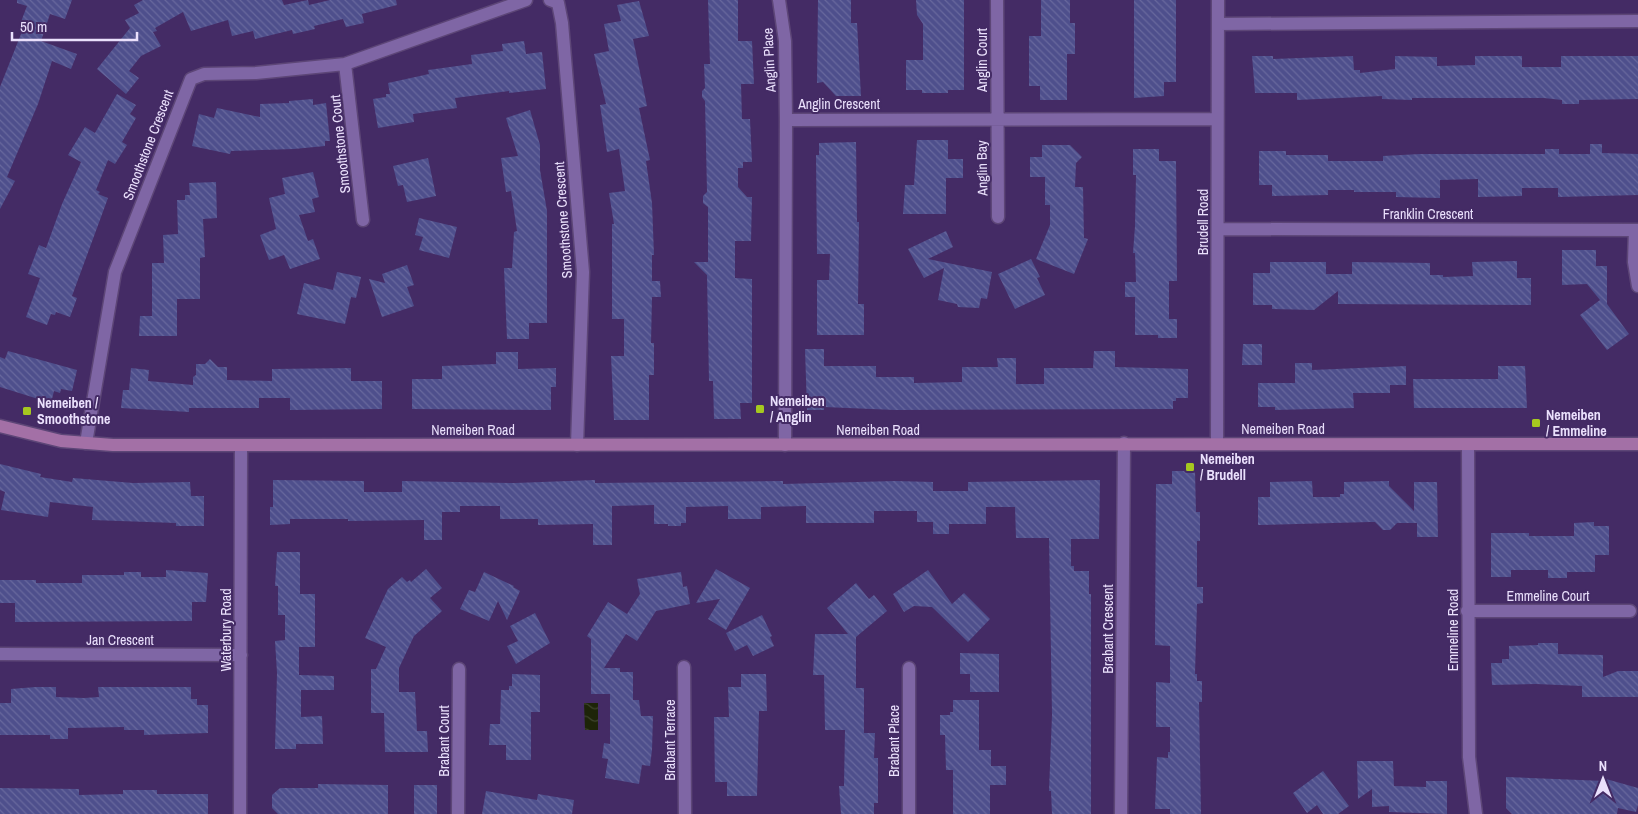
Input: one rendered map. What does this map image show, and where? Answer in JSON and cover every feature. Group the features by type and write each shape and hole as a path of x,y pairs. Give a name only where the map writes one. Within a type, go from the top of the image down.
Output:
{"street":[{"name":"Smoothstone Crescent","path":"86,443 115,272 191,79 204,74 256,73 345,64 526,0"},
{"name":"Smoothstone Crescent","path":"550,0 558,3 562,23 583,272 577,445"},
{"name":"Anglin Place","path":"779,0 785,40 786,120"},
{"name":"Anglin Court","path":"997,0 997,119"},
{"name":"Brudell Road","path":"1217,444 1218,0"},
{"path":"1218,24 1638,22"},
{"name":"Smoothstone Court","path":"345,64 363,220"},
{"name":"Anglin Bay","path":"997,119 998,216"},
{"name":"Anglin Crescent","path":"786,445 786,120 1217,119"},
{"name":"Franklin Crescent","path":"1218,229 1637,230"},
{"path":"1637,230 1634,262 1638,286"},
{"name":"Nemeiben Road","path":"0,426 36,436 86,443 241,446 1638,444"},
{"name":"Brabant Crescent","path":"1122,814 1124,444"},
{"name":"Emmeline Road","path":"1468,444 1468,757 1476,814"},
{"name":"Waterbury Road","path":"240,814 241,446"},
{"name":"Emmeline Court","path":"1467,610 1630,610"},
{"name":"Jan Crescent","path":"0,654 241,655"},
{"name":"Brabant Terrace","path":"684,667 685,814"},
{"name":"Brabant Place","path":"909,668 909,814"},
{"name":"Brabant Court","path":"458,814 459,669"}],"water":[{"path":"584,703 598,703 598,730 585,730"}],"building":[{"path":"17,0 72,0 65,19 50,14 41,41 77,54 71,69 52,61 38,104 7,177 15,181 0,209 0,87 23,29 19,27 27,6 17,3"},
{"path":"143,0 282,0 284,5 308,0 309,5 330,0 396,0 397,5 362,14 364,23 346,27 343,19 314,26 315,29 293,34 292,30 255,39 253,31 232,36 228,20 191,31 183,12 155,28 157,31 153,32 161,46 141,56 129,71 139,78 126,94 97,69 130,28 125,20 139,13 134,5"},
{"path":"708,0 738,0 738,41 752,41 754,84 741,84 742,119 750,119 752,162 743,162 743,168 738,168 738,187 747,197 752,197 751,241 735,241 735,278 752,279 752,403 740,403 741,419 714,419 713,381 709,381 707,275 694,262 708,262 708,207 703,203 703,196 707,192 705,101 702,97 702,91 705,88 704,64 710,64"},
{"path":"818,0 851,0 851,23 857,23 861,96 836,96 823,82 817,83"},
{"path":"916,0 964,0 964,90 948,90 948,93 922,93 922,90 906,90 906,60 923,60 923,24 917,15"},
{"path":"1041,0 1070,0 1070,23 1075,23 1075,54 1067,54 1067,100 1040,100 1040,86 1029,86 1029,36 1041,36"},
{"path":"1134,0 1176,0 1176,82 1164,82 1164,96 1134,98"},
{"path":"639,1 649,36 633,39 647,106 639,108 650,160 646,161 652,203 654,255 652,255 652,281 660,281 661,297 652,297 651,343 654,343 654,375 649,375 649,420 614,420 611,356 624,356 624,319 612,319 612,224 614,224 609,193 625,191 619,149 607,152 600,105 606,104 594,54 609,51 604,24 621,21 617,5"},
{"path":"524,41 526,54 542,52 546,89 509,93 509,91 455,98 457,108 413,114 414,122 378,128 373,99 386,97 386,94 390,94 388,83 429,74 428,70 472,64 471,55 503,51 502,44"},
{"path":"1252,56 1273,56 1273,59 1353,56 1354,70 1360,70 1360,73 1395,69 1395,56 1437,57 1437,66 1475,65 1475,56 1522,56 1522,67 1561,67 1561,56 1638,56 1638,99 1579,100 1579,104 1562,104 1562,100 1544,98 1412,98 1412,100 1382,99 1382,96 1297,100 1297,93 1255,93"},
{"path":"117,94 136,105 130,114 136,118 122,142 127,145 115,164 108,160 96,190 100,192 98,194 108,198 72,296 77,298 70,317 56,312 55,315 51,314 47,325 26,317 40,278 28,274 39,245 46,248 62,204 81,162 68,155 85,127 95,133"},
{"path":"313,99 313,105 326,103 330,141 325,141 325,146 231,151 230,154 192,146 199,114 214,118 217,108 260,117 260,104 289,103 289,101"},
{"path":"530,110 540,145 540,170 547,211 547,323 529,323 529,339 507,339 504,268 512,268 514,232 517,231 511,191 506,192 501,158 518,156 506,118"},
{"path":"917,140 948,140 948,159 963,159 963,178 946,178 946,214 903,214 905,185 914,185"},
{"path":"856,142 857,222 859,222 858,304 864,304 864,335 817,335 817,280 829,280 830,254 817,254 816,155 819,155 819,143"},
{"path":"1590,144 1602,144 1602,153 1638,154 1638,195 1558,197 1558,188 1522,188 1522,196 1478,197 1478,179 1440,180 1440,198 1396,197 1396,192 1354,192 1354,190 1328,190 1328,195 1272,196 1272,185 1259,185 1259,151 1286,151 1286,155 1328,155 1328,161 1383,161 1383,156 1420,154 1545,154 1545,149 1559,149 1559,154 1590,154"},
{"path":"1042,145 1070,145 1082,157 1076,163 1075,187 1083,187 1084,238 1088,239 1074,274 1036,259 1050,225 1050,205 1045,205 1045,177 1030,177 1030,157 1042,157"},
{"path":"1133,149 1159,149 1159,161 1176,161 1177,281 1169,281 1169,319 1177,319 1177,338 1158,338 1158,335 1135,335 1135,297 1125,297 1125,282 1136,282 1135,253 1133,253 1136,175 1133,175"},
{"path":"428,158 436,196 407,202 403,185 398,186 393,166"},
{"path":"313,172 319,197 312,199 315,212 299,215 308,241 313,239 320,259 290,269 284,255 269,260 260,235 276,229 269,198 285,194 282,178"},
{"path":"216,182 217,218 203,219 205,257 200,258 200,299 177,299 177,336 139,336 140,316 152,316 152,263 164,263 163,235 178,234 177,200 185,200 185,195 190,195 189,183"},
{"path":"419,218 457,227 449,258 419,250 423,237 415,235"},
{"path":"946,231 953,247 928,259 992,272 987,299 981,298 979,308 958,307 957,304 938,300 944,268 924,278 908,249"},
{"path":"1562,250 1596,250 1596,266 1607,266 1607,304 1629,334 1607,350 1580,315 1600,300 1587,284 1562,285"},
{"path":"1031,259 1040,277 1037,278 1045,295 1015,309 998,274"},
{"path":"1517,261 1517,278 1531,278 1531,305 1338,304 1338,291 1314,310 1272,309 1272,305 1253,305 1253,273 1270,273 1270,262 1326,262 1326,274 1352,274 1352,262 1430,263 1430,275 1443,275 1443,277 1473,276 1472,262"},
{"path":"407,265 414,285 407,287 414,306 382,317 369,279 385,283 382,274"},
{"path":"337,272 361,277 356,298 351,297 345,324 297,314 304,283 333,290"},
{"path":"1243,344 1262,344 1262,365 1242,365"},
{"path":"805,349 824,349 824,366 876,366 876,377 914,377 914,383 962,382 962,367 998,367 997,358 1016,358 1016,384 1044,384 1044,368 1093,368 1094,351 1115,351 1115,367 1188,369 1188,398 1176,398 1176,401 1173,401 1173,409 895,410 824,407 824,410 807,410"},
{"path":"8,351 77,370 72,391 61,389 60,393 54,391 51,403 0,387 0,357 5,359"},
{"path":"496,352 518,352 518,369 556,368 556,387 551,387 551,410 412,409 412,379 442,379 442,366 496,364"},
{"path":"210,359 218,367 227,367 227,380 272,381 272,369 351,368 351,381 382,381 382,409 290,410 290,398 259,398 259,408 189,408 189,412 121,408 123,390 129,390 131,368 149,370 148,381 193,385 193,377 196,375 196,364 205,364"},
{"path":"1295,363 1312,363 1312,370 1406,366 1406,385 1390,385 1390,393 1353,393 1354,408 1275,410 1275,407 1258,407 1258,383 1295,383"},
{"path":"1498,366 1525,366 1527,408 1414,408 1413,379 1498,379"},
{"path":"0,464 41,474 40,477 72,482 73,478 133,483 190,482 191,496 204,496 204,526 92,520 93,507 50,502 48,517 1,510 5,492 0,490"},
{"path":"1172,471 1195,471 1196,512 1200,512 1200,541 1197,541 1197,587 1203,587 1203,603 1197,604 1195,674 1197,674 1197,681 1202,681 1202,702 1199,702 1201,814 1170,814 1170,809 1155,809 1157,757 1168,758 1168,752 1170,752 1170,727 1156,727 1156,682 1170,683 1170,646 1155,645 1156,484 1172,484"},
{"path":"273,480 364,481 364,492 402,492 402,481 515,483 595,480 595,483 783,481 783,484 895,481 933,482 933,491 968,491 968,482 1100,480 1099,539 1071,539 1071,566 1074,566 1074,571 1089,571 1089,594 1091,594 1091,814 1052,814 1051,791 1049,791 1052,715 1049,538 1016,538 1015,507 986,507 986,524 949,524 949,534 933,534 933,522 917,522 917,511 874,511 874,523 806,523 806,506 761,507 761,519 728,519 728,506 686,507 686,523 681,523 681,526 668,526 668,524 654,524 654,505 612,506 612,545 593,545 593,524 538,525 538,519 500,519 500,506 460,506 460,512 442,512 442,540 424,540 424,520 348,521 348,519 290,519 290,524 270,525 270,507 273,507"},
{"path":"1312,481 1313,497 1340,497 1340,494 1344,494 1344,482 1389,481 1389,486 1414,511 1414,482 1437,482 1438,537 1417,537 1417,523 1397,523 1390,530 1383,530 1375,522 1258,525 1258,497 1270,497 1270,482"},
{"path":"1594,522 1594,526 1609,526 1609,555 1595,555 1595,572 1567,572 1567,578 1548,578 1548,570 1511,570 1511,577 1491,577 1491,533 1529,533 1529,536 1574,536 1574,523"},
{"path":"277,552 300,552 300,594 315,594 315,647 299,647 299,675 334,676 334,690 301,690 301,717 322,716 323,744 296,744 296,749 275,749 277,673 275,641 285,640 285,615 278,615 278,586 275,586"},
{"path":"426,569 442,588 430,598 442,611 414,636 399,668 399,692 415,692 417,731 427,731 428,752 385,752 384,713 371,713 371,669 376,669 386,647 365,638 388,589 402,577 407,582 410,580 411,582"},
{"path":"716,569 750,588 726,630 708,619 720,599 696,603"},
{"path":"166,570 208,573 206,602 192,602 192,621 15,622 15,603 0,603 0,580 36,580 36,583 82,583 82,575 124,575 124,572 141,572 141,577 166,577"},
{"path":"928,570 952,604 964,593 990,619 968,642 932,607 914,606 904,612 893,594"},
{"path":"484,572 514,586 520,591 507,620 498,601 489,621 460,609 469,590 475,592"},
{"path":"681,572 683,587 687,586 690,604 656,611 637,641 626,634 604,668 620,668 620,672 633,672 633,700 639,700 641,716 653,716 650,766 642,765 639,784 605,778 608,759 602,758 604,743 610,744 610,694 591,694 591,639 587,636 608,602 627,614 640,594 637,579"},
{"path":"856,583 869,599 874,595 887,611 856,637 856,688 864,688 864,733 875,733 874,758 878,758 878,803 874,803 874,814 841,814 839,786 844,786 845,730 825,730 824,675 813,675 815,634 848,634 827,608"},
{"path":"535,613 550,643 516,664 507,646 518,641 510,626"},
{"path":"762,615 772,636 770,637 774,646 753,656 747,645 735,651 726,633"},
{"path":"1538,643 1558,643 1558,654 1603,655 1603,677 1618,671 1638,671 1638,697 1582,697 1582,686 1492,685 1491,663 1502,663 1502,659 1509,659 1509,646 1538,645"},
{"path":"960,653 999,654 999,692 970,692 970,674 960,674"},
{"path":"512,674 540,675 540,712 531,712 531,760 506,760 506,745 489,745 490,724 500,724 501,690 509,690 509,686 512,686"},
{"path":"741,674 766,674 767,711 759,711 757,796 727,796 727,782 715,782 714,717 729,717 728,687 741,687"},
{"path":"56,687 56,697 84,698 99,697 98,687 191,687 191,699 197,699 197,705 208,705 208,733 144,735 144,730 124,730 124,727 68,728 68,739 50,739 50,735 0,735 0,703 11,703 11,689"},
{"path":"953,700 979,700 979,750 991,750 991,766 1006,766 1006,785 990,785 990,814 953,814 953,770 946,770 945,735 940,735 940,715 950,715 950,712 953,712"},
{"path":"1357,761 1393,761 1394,786 1426,787 1426,781 1447,781 1447,814 1389,812 1389,806 1372,807 1372,789 1358,799"},
{"path":"1323,771 1349,806 1338,814 1323,814 1317,805 1307,813 1293,793"},
{"path":"1506,777 1605,781 1606,779 1638,788 1638,805 1636,812 1618,808 1617,814 1512,814 1506,808"},
{"path":"318,784 388,785 388,814 278,814 272,808 272,795 280,788 318,788"},
{"path":"414,785 437,785 437,814 414,814"},
{"path":"0,788 79,789 79,795 123,794 123,790 157,790 157,794 208,794 208,814 0,814"},
{"path":"486,791 537,800 538,794 574,800 572,814 482,814"}],"place":[{"name":"Nemeiben / Anglin","path":"760,409"},
{"name":"Nemeiben / Smoothstone","path":"27,411"},
{"name":"Nemeiben / Emmeline","path":"1536,423"},
{"name":"Nemeiben / Brudell","path":"1190,467"}]}
